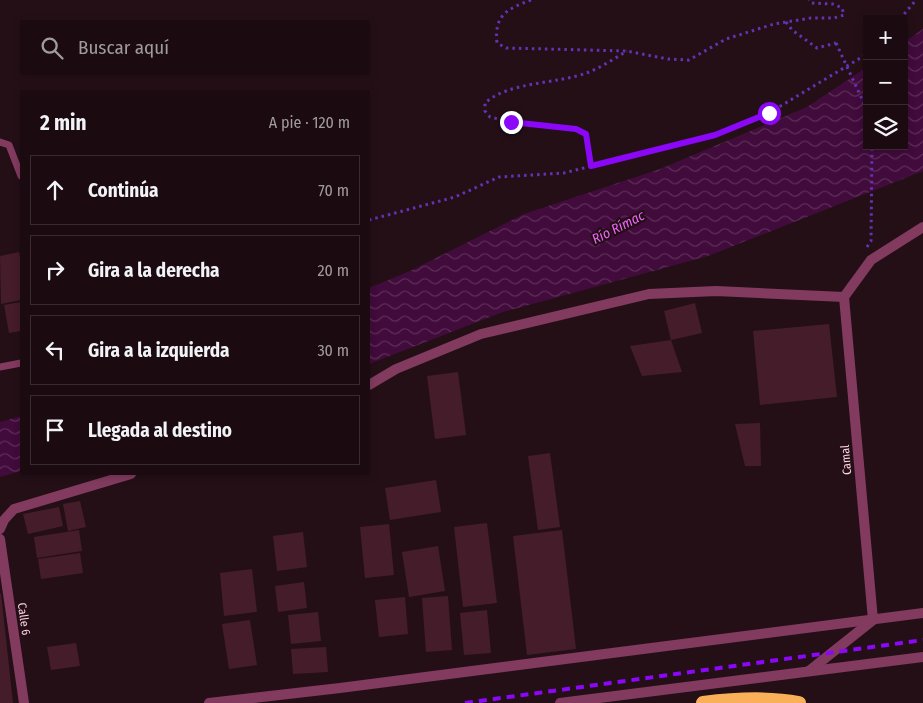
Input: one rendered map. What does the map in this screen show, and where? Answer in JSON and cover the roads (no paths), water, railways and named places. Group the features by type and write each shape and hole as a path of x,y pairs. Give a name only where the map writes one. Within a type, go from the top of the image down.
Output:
{"highway":[{"path":"703,703 730,700 768,700 799,703"}],"street":[{"path":"370,384 396,369 481,334 648,294 716,291 844,297 871,260 923,227"},
{"name":"Camal","path":"844,297 873,620"},
{"path":"0,529 4,520 14,509 128,475"},
{"name":"Calle 6","path":"0,539 24,703"},
{"path":"209,703 340,688 923,613"},
{"path":"809,671 873,620"},
{"path":"560,703 923,657"}],"lane":[{"path":"0,142 10,145 20,173"},
{"path":"0,367 20,363"}],"water":[{"name":"Río Rímac","path":"923,29 923,171 708,256 503,312 370,364 370,288 410,271 524,214 660,169 807,107 863,70 863,150 908,150 908,39"},
{"path":"20,416 20,471 0,477 0,422"}],"railway":[{"path":"465,703 923,640"}]}
